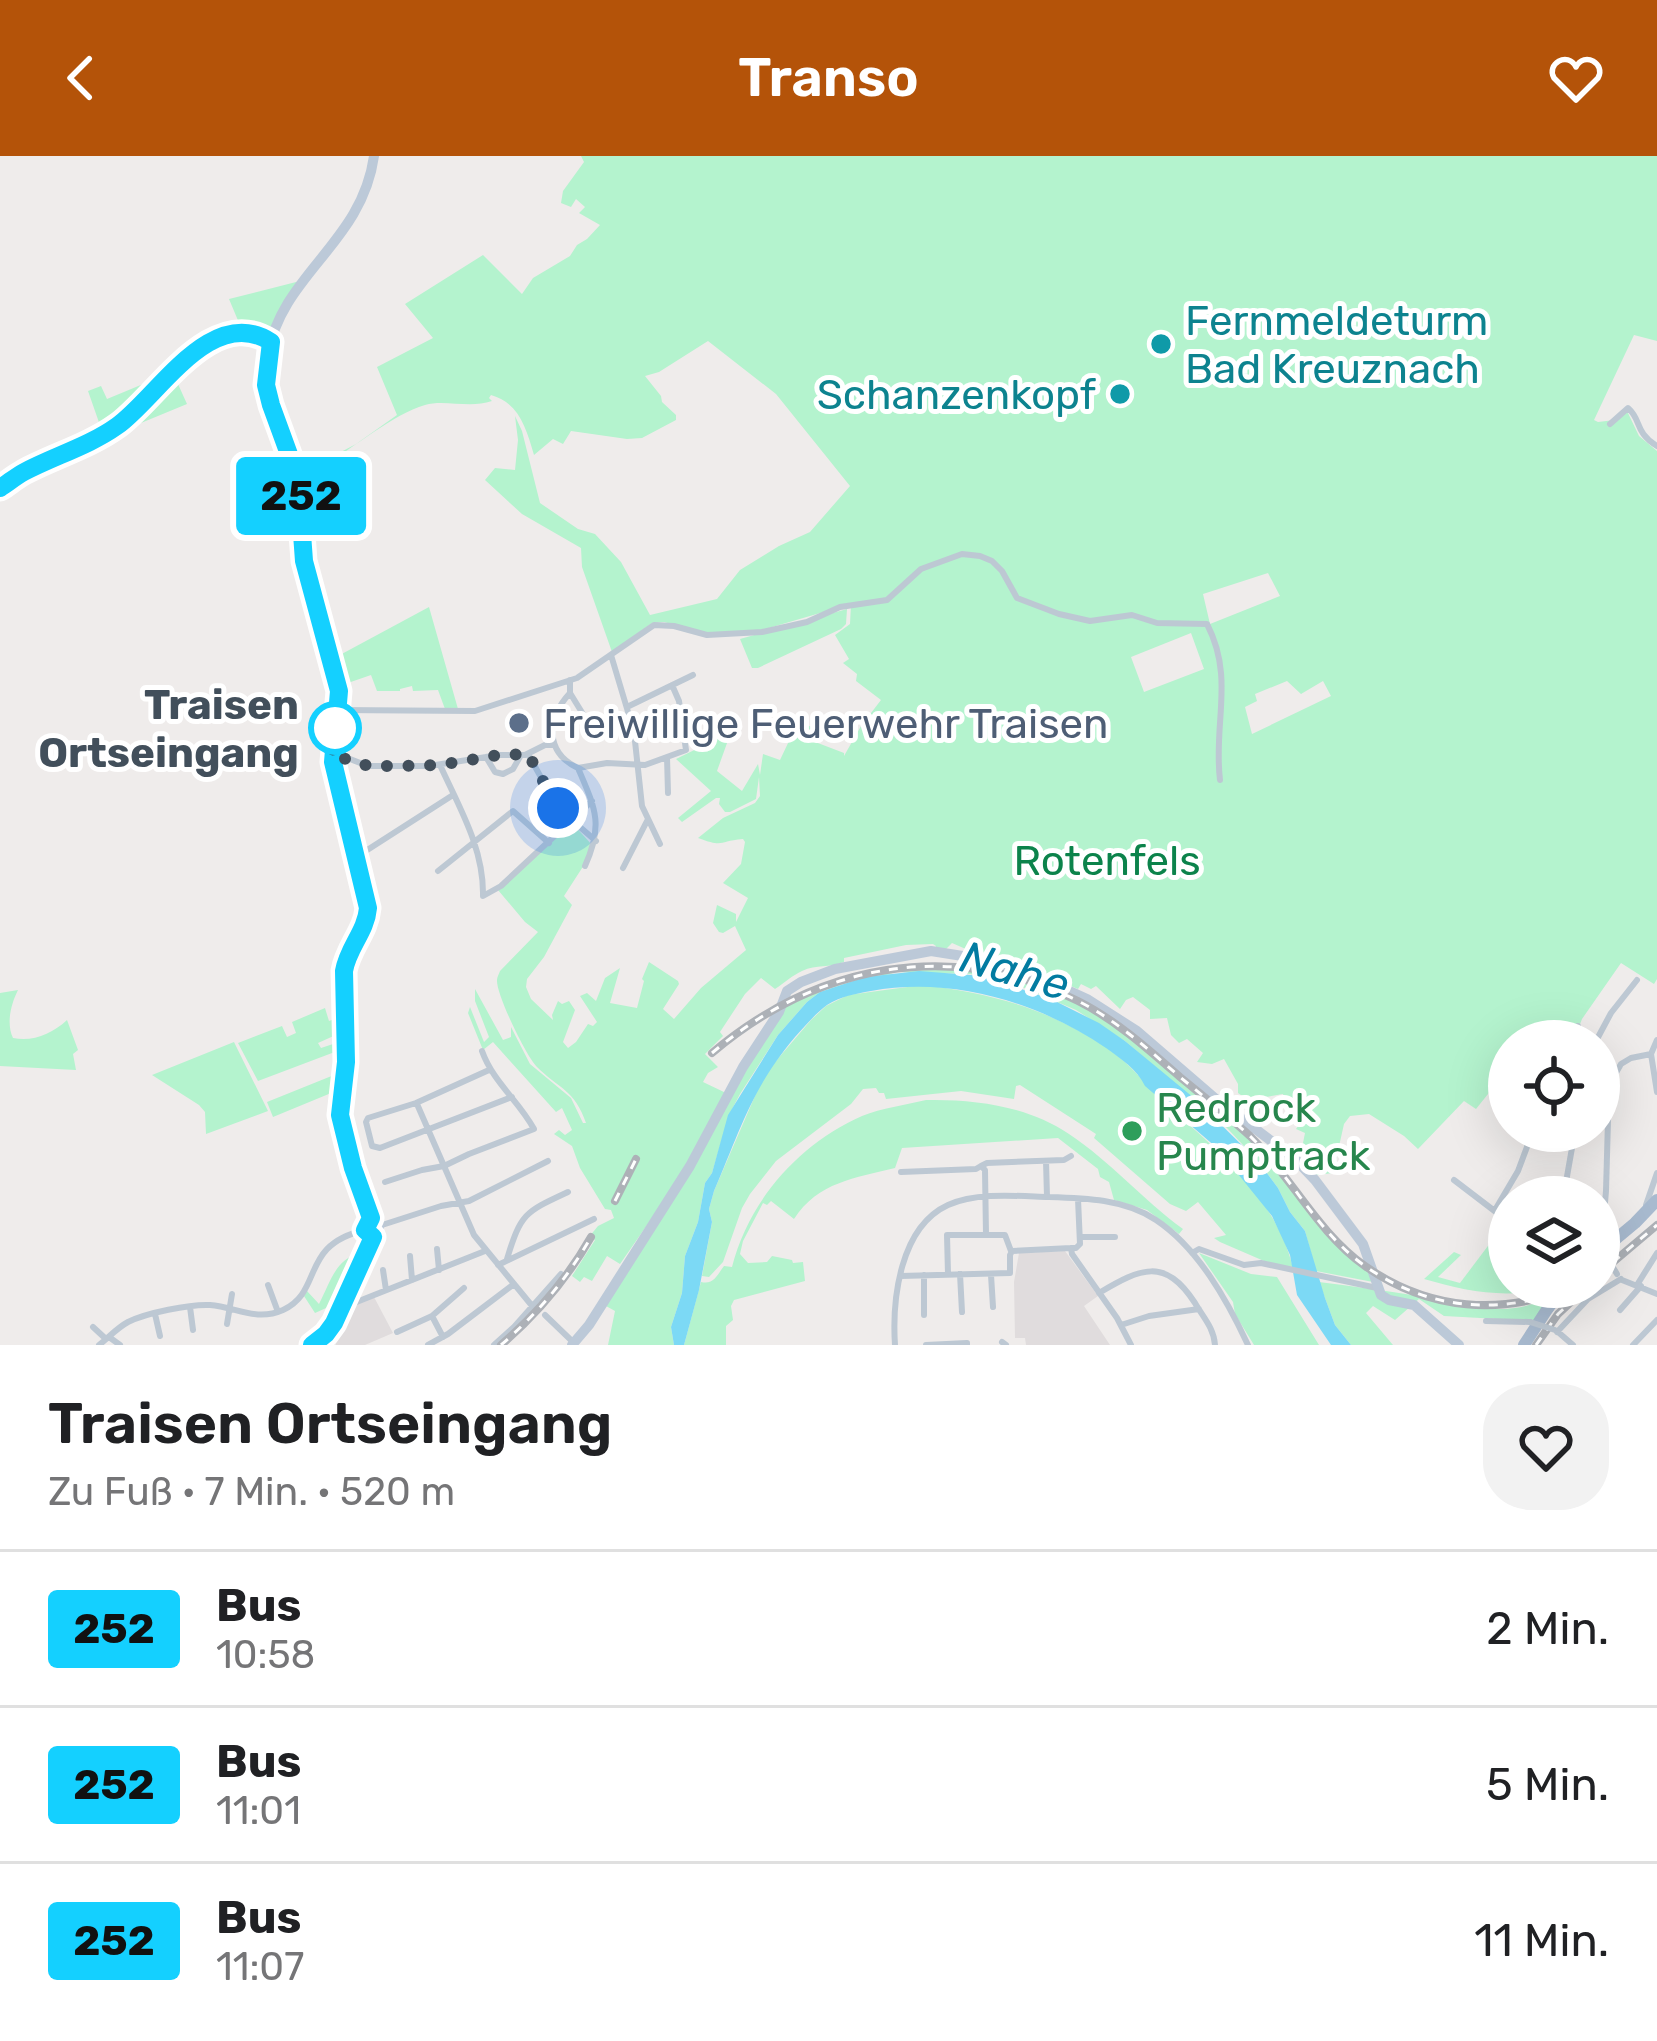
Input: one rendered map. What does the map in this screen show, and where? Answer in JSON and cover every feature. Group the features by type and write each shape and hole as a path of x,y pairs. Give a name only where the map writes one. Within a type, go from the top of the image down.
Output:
{"main road":[{"path":"312,1345 334,1323 364,1260 372,1228 339,1112 346,1062 344,971 365,925 368,905 332,758 337,677 304,561 298,479 266,385 272,336 291,297 354,216 374,156"},
{"path":"0,488 118,425 196,350 244,334 272,336"},
{"path":"575,1344 691,1166 742,1066 788,991 826,972 872,960 949,952 1065,988 1137,1031 1315,1180 1360,1239 1377,1288 1386,1299 1414,1305 1459,1345"},
{"path":"1620,1234 1657,1200"},
{"path":"1524,1345 1548,1308"}],"street":[{"path":"1610,424 1622,411 1631,410 1641,435 1657,446"},
{"path":"338,710 475,711 570,680 654,625 707,635 749,634 807,622 844,606 883,602 924,567 965,554 984,557 999,567 1019,599 1054,613 1090,621 1135,615 1154,622 1207,624 1222,666 1220,780"},
{"path":"611,656 634,735 647,821 661,844"},
{"path":"627,707 693,674"},
{"path":"570,680 570,693 586,718"},
{"path":"578,768 636,765 686,750 680,701 672,685"},
{"path":"570,693 553,722 554,745 558,755 578,768 592,801 596,841 585,866"},
{"path":"332,758 368,766 440,765 525,754 554,745"},
{"path":"486,757 495,772 503,774 513,770 525,754"},
{"path":"525,754 555,803 596,841"},
{"path":"668,758 668,793"},
{"path":"440,765 482,867 483,896 497,890 592,801"},
{"path":"362,854 454,795"},
{"path":"438,872 513,811 549,844"},
{"path":"623,868 647,821"},
{"path":"596,841 607,831"},
{"path":"1607,1020 1637,980"},
{"path":"1657,1040 1651,1054 1657,1092"},
{"path":"385,1182 444,1166 534,1129 490,1070 482,1051"},
{"path":"1606,1176 1609,1085 1621,1064 1651,1054"},
{"path":"490,1070 416,1103 370,1117 366,1122 374,1148 512,1097"},
{"path":"416,1103 474,1235 533,1306"},
{"path":"901,1172 976,1169 987,1163 1071,1156"},
{"path":"105,1340 132,1321 190,1307 212,1305 254,1316 278,1312 301,1296 317,1259 342,1237 460,1204 548,1161"},
{"path":"1046,1161 1047,1197"},
{"path":"981,1166 985,1170 986,1234"},
{"path":"1620,1229 1648,1202 1657,1173"},
{"path":"1454,1180 1488,1205"},
{"path":"507,1259 525,1214 568,1192"},
{"path":"895,1345 902,1276 912,1242 930,1217 946,1205 986,1198 1047,1197 1120,1204 1164,1226 1192,1253 1222,1295 1248,1345"},
{"path":"1011,1252 1079,1246 1078,1198"},
{"path":"498,1265 594,1219"},
{"path":"902,1276 1010,1273 1011,1252 1005,1234 947,1235 948,1274"},
{"path":"1080,1237 1115,1237"},
{"path":"1071,1248 1131,1345"},
{"path":"437,1250 440,1270"},
{"path":"1192,1253 1199,1250 1244,1265 1265,1264 1377,1288"},
{"path":"354,1303 485,1251"},
{"path":"1620,1310 1657,1253"},
{"path":"410,1256 412,1280"},
{"path":"383,1270 386,1290"},
{"path":"1099,1293 1140,1274 1163,1272 1178,1279 1213,1331 1215,1345"},
{"path":"991,1273 993,1307"},
{"path":"494,1345 561,1274"},
{"path":"961,1274 962,1312"},
{"path":"924,1275 924,1316"},
{"path":"1620,1277 1657,1294"},
{"path":"428,1345 514,1284"},
{"path":"268,1285 278,1312"},
{"path":"397,1332 432,1316 464,1288"},
{"path":"227,1324 232,1294"},
{"path":"190,1307 193,1330"},
{"path":"1556,1331 1580,1308"},
{"path":"1120,1325 1199,1310"},
{"path":"155,1314 160,1336"},
{"path":"545,1315 575,1344"},
{"path":"432,1316 455,1345"},
{"path":"1633,1345 1657,1320"},
{"path":"1486,1321 1530,1322 1556,1331 1573,1345"},
{"path":"93,1327 105,1340 120,1345"},
{"path":"926,1345 967,1345"}],"shaded area":[{"path":"1065,1251 1098,1296 1084,1306 1110,1345 1026,1345 1025,1338 1015,1338 1014,1282 1019,1253"},
{"path":"374,1297 393,1333 365,1345 336,1345 330,1335 346,1308"}],"green space":[{"name":"Rotenfels","path":"581,156 1657,156 1657,341 1634,335 1594,420 1615,420 1627,411 1639,436 1657,451 1654,984 1621,963 1582,1020 1488,1020 1488,1094 1476,1109 1464,1101 1418,1149 1369,1114 1350,1116 1333,1173 1316,1175 1315,1146 1302,1148 1305,1133 1296,1129 1305,1116 1289,1114 1283,1094 1248,1100 1238,1093 1224,1059 1212,1064 1197,1062 1203,1053 1187,1039 1179,1043 1171,1035 1167,1018 1150,1019 1150,1010 1133,997 1120,1009 1096,986 1091,989 1081,984 1078,989 1056,980 1056,975 1053,979 1041,970 1037,973 1037,966 984,957 952,943 946,949 933,944 906,945 844,958 839,964 802,971 775,989 761,978 720,1032 723,1036 705,1054 718,1067 703,1082 726,1093 688,1166 620,1264 607,1256 592,1281 584,1277 580,1282 572,1276 595,1240 589,1237 614,1218 611,1210 605,1209 580,1168 572,1146 554,1134 572,1130 562,1108 556,1112 493,1042 483,1050 468,1013 470,1007 484,1042 489,1037 475,989 503,1040 511,1037 511,1027 530,1064 571,1098 586,1123 571,1096 532,1061 501,998 500,971 538,932 498,890 572,823 592,845 564,896 572,905 527,979 531,999 553,1020 558,1001 569,1001 575,1010 563,1042 568,1048 588,1024 597,1022 580,996 587,993 596,1001 605,978 620,968 610,1003 637,1008 649,962 678,981 663,1009 674,1019 701,988 746,950 735,926 723,933 713,923 717,905 736,914 736,922 748,898 723,883 741,864 745,842 698,838 723,818 755,803 760,796 759,777 756,799 725,812 716,798 682,822 678,818 711,791 676,759 731,732 717,771 742,791 758,764 760,775 763,754 780,760 798,722 812,727 810,740 844,756 881,700 856,681 857,674 843,663 849,659 835,635 850,624 851,604 762,630 704,633 652,623 612,652 582,567 581,548 522,514 485,480 495,468 515,470 515,416 540,503 578,529 595,534 621,562 650,615 717,599 740,570 810,532 850,486 776,394 708,341 645,376 676,420 642,438 571,431 563,444 553,439 534,455 515,410 491,395 492,401 483,403 433,403 413,409 322,462 397,415 377,367 433,338 405,304 483,255 522,294 533,278 570,256 600,225 579,213 585,207 576,199 571,207 561,203 563,191 584,162","holes":["1268,573 1280,596 1210,624 1203,594","1191,633 1204,669 1144,692 1131,657","1287,681 1301,694 1323,681 1331,696 1252,734 1245,707 1257,701 1255,694"]},
{"path":"300,281 271,327 242,330 229,299"},
{"path":"168,366 127,412 102,431 88,391 101,386 107,399 148,382"},
{"path":"173,373 187,404 124,430 122,426"},
{"path":"429,607 458,709 445,709 438,690 413,691 412,686 377,691 371,675 345,684 338,656"},
{"path":"847,609 841,629 752,668 740,639"},
{"path":"923,968 1020,980 1077,1003 1116,1026 1249,1139 1333,1240 1371,1272 1373,1282 1316,1271 1305,1231 1258,1161 1227,1128 1125,1041 1076,1010 1015,984 970,974 896,972 820,992 778,1035 729,1115 705,1183 671,1327 674,1345 608,1345 615,1311 606,1306 788,1002 853,977"},
{"path":"922,985 1030,1009 1112,1052 1242,1176 1273,1219 1293,1268 1264,1261 1214,1238 1226,1235 1198,1202 1186,1211 1170,1204 1094,1138 1096,1134 1020,1085 1014,1099 961,1091 886,1099 876,1088 863,1089 851,1104 776,1161 742,1208 723,1262 709,1277 702,1276 714,1191 764,1075 826,1006 848,995"},
{"path":"18,990 10,1014 13,1038 42,1036 67,1020 78,1050 73,1054 76,1070 0,1066 0,993"},
{"path":"325,1008 329,1021 337,1018 338,1034 318,1043 321,1048 339,1042 340,1050 258,1081 238,1043 282,1026 287,1037 296,1033 292,1022"},
{"path":"234,1042 268,1111 206,1134 205,1112 199,1105 152,1075"},
{"path":"339,1073 336,1091 273,1117 267,1102"},
{"path":"926,1100 1000,1106 1053,1124 1183,1229 1179,1234 1147,1210 1114,1200 1109,1182 1100,1177 1098,1169 1058,1138 902,1148 895,1168 826,1189 794,1219 771,1201 763,1203 740,1254 748,1263 767,1262 772,1256 803,1262 805,1281 734,1300 726,1345 684,1345 701,1282 712,1281 724,1266 732,1267 740,1242 764,1197 798,1158 862,1116"},
{"path":"1488,1246 1488,1292 1424,1279 1454,1252 1461,1255 1438,1277 1460,1283"},
{"path":"359,1253 335,1304 315,1313 304,1296 307,1291 319,1304 339,1267"},
{"path":"1199,1253 1251,1274 1277,1277 1319,1345 1254,1345 1233,1302"},
{"path":"1319,1282 1476,1307 1544,1308 1535,1321 1444,1316 1419,1299 1395,1320 1373,1306 1366,1313 1393,1345 1351,1345 1335,1325"}],"water":[{"path":"919,971 983,976 1051,999 1125,1041 1194,1098 1258,1161 1278,1188 1305,1231 1335,1325 1351,1345 1331,1345 1297,1295 1290,1255 1272,1216 1217,1148 1145,1086 1128,1065 1080,1032 1023,1006 963,990 902,987 848,996 827,1005 767,1075 714,1191 699,1290 684,1345 674,1345 671,1327 705,1183 728,1115 778,1035 820,992 865,977"}],"railway":[{"path":"712,1053 796,998 887,970 934,966 1030,981 1078,1001 1119,1026 1250,1136 1333,1237 1365,1266 1389,1281 1440,1300 1488,1305"},
{"path":"615,1201 636,1159"},
{"path":"1620,1256 1657,1225"},
{"path":"501,1345 550,1295 591,1237"},
{"path":"1536,1345 1564,1308"}],"bus line":[{"name":"252","path":"0,488 118,425 174,369 207,344 244,334 271,342 266,385 298,479 304,561 339,691 333,762 368,908 364,929 344,971 346,1062 339,1112 371,1218 365,1230 373,1237 334,1323 312,1345"}],"place":[{"name":"Fernmeldeturm Bad Kreuznach","path":"1161,344"},
{"name":"Schanzenkopf","path":"1120,394"},
{"name":"Freiwillige Feuerwehr Traisen","path":"519,723"},
{"name":"Traisen Ortseingang","path":"335,728"},
{"name":"Redrock Pumptrack","path":"1132,1131"}],"route":[{"path":"335,728 332,758 368,766 440,765 528,754 558,808"}],"water label":[{"name":"Nahe","path":"1015,970"}]}
